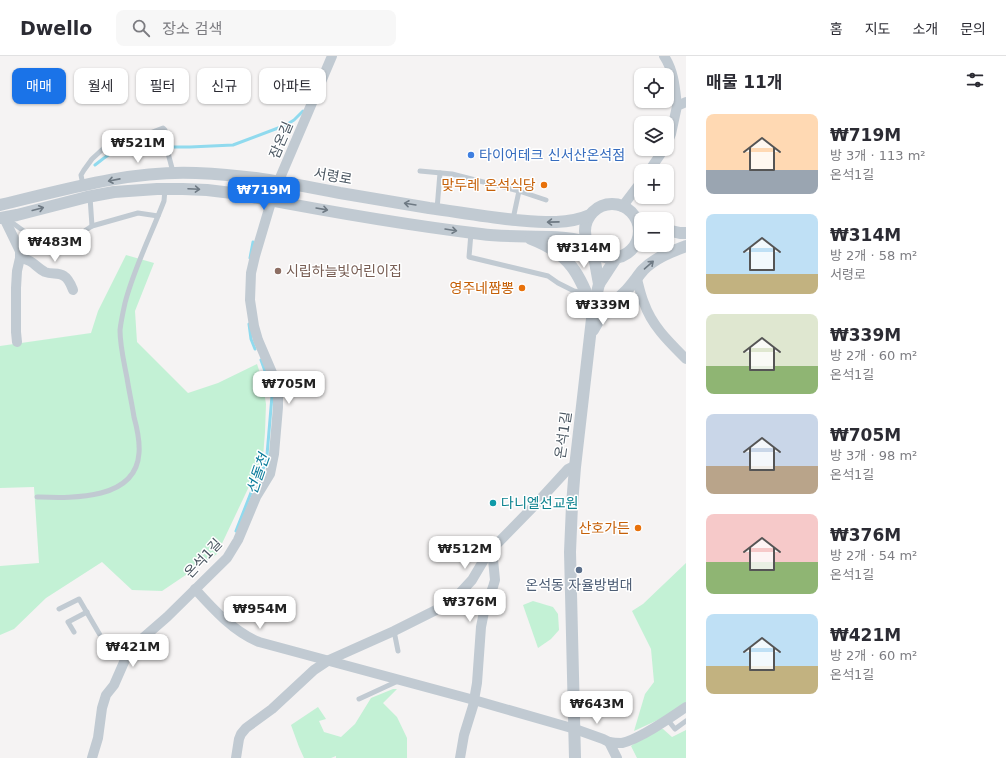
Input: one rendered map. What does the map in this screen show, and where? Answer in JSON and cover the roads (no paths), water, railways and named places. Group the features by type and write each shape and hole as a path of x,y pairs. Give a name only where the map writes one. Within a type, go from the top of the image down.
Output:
{"street":[{"name":"잠온길","path":"275,191 332,56"},
{"path":"664,56 670,67 681,104 674,123"},
{"name":"서령로","path":"0,205 134,176 195,173 262,179 275,191 339,212 483,235 566,238 590,247 601,256 616,258"},
{"path":"227,193 228,176"},
{"name":"서령로","path":"2,218 90,196 128,191 165,189 195,189 227,193 275,191 342,193 498,218 542,222 580,219 590,215 596,209 611,204 622,207"},
{"name":"온석1길","path":"92,758 98,738 102,708 106,695 114,685 128,654 231,554 244,528 253,504 269,477 272,468 278,395 273,375 256,333 250,300 253,266 275,191"},
{"path":"634,191 622,207 634,217"},
{"path":"339,212 342,193"},
{"path":"590,215 586,222 585,230 598,284"},
{"path":"2,218 20,251 16,288 17,342"},
{"path":"526,237 550,248 564,258 579,277 593,310"},
{"path":"590,338 602,315 642,272 656,259 686,246"},
{"path":"598,284 616,258 627,254 634,247"},
{"path":"20,258 32,262 46,273 64,276 73,290"},
{"path":"637,279 644,303 651,319 659,332 686,359"},
{"name":"온석1길","path":"236,758 239,739 246,728 272,709 314,670 329,660 394,631 451,601 466,588 486,556 568,469 575,467 593,310 598,284"},
{"path":"575,467 570,552 575,758"},
{"path":"460,758 464,735 473,706 478,677 480,627 495,580 492,550"},
{"path":"196,589 216,611 240,632 259,642 474,700 575,729 609,742 622,743 629,740 667,720 686,707"},
{"path":"609,742 617,758"}],"lane":[{"path":"83,186 81,175 84,170 92,159 116,139 128,135 150,133 163,128 165,130 173,173"},
{"path":"420,171 452,174 519,191 546,200"},
{"path":"437,209 440,173"},
{"path":"37,497 66,498 105,492 116,488 126,480 132,474 136,465 139,453 138,435 122,350 120,330 123,311 131,283 164,201 165,189"},
{"path":"513,219 519,191"},
{"path":"90,196 92,226"},
{"path":"39,242 83,232 92,226 138,213 158,216"},
{"path":"2,218 39,242 48,250 80,244 83,232"},
{"path":"471,233 468,257 548,276 574,291 587,293"},
{"path":"59,609 79,599 100,635"},
{"path":"74,632 68,622 87,612"},
{"path":"394,631 398,651"},
{"path":"359,699 400,680"},
{"path":"667,720 675,729 686,721"}],"waterway":[{"path":"95,165 113,152 129,147 233,145 286,125 294,120 303,111"},
{"name":"선돌천","path":"250,258 253,242"},
{"name":"선돌천","path":"249,324 251,339 255,349"},
{"name":"선돌천","path":"236,531 254,485 265,465 267,455 272,396 270,385 261,360"}],"place":[{"name":"타이어테크 신서산온석점","path":"471,155"},
{"name":"맞두레 온석식당","path":"544,185"},
{"name":"시립하늘빛어린이집","path":"278,271"},
{"name":"영주네짬뽕","path":"522,288"},
{"name":"다니엘선교원","path":"493,503"},
{"name":"산호가든","path":"638,528"},
{"name":"온석동 자율방범대","path":"579,570"}]}
